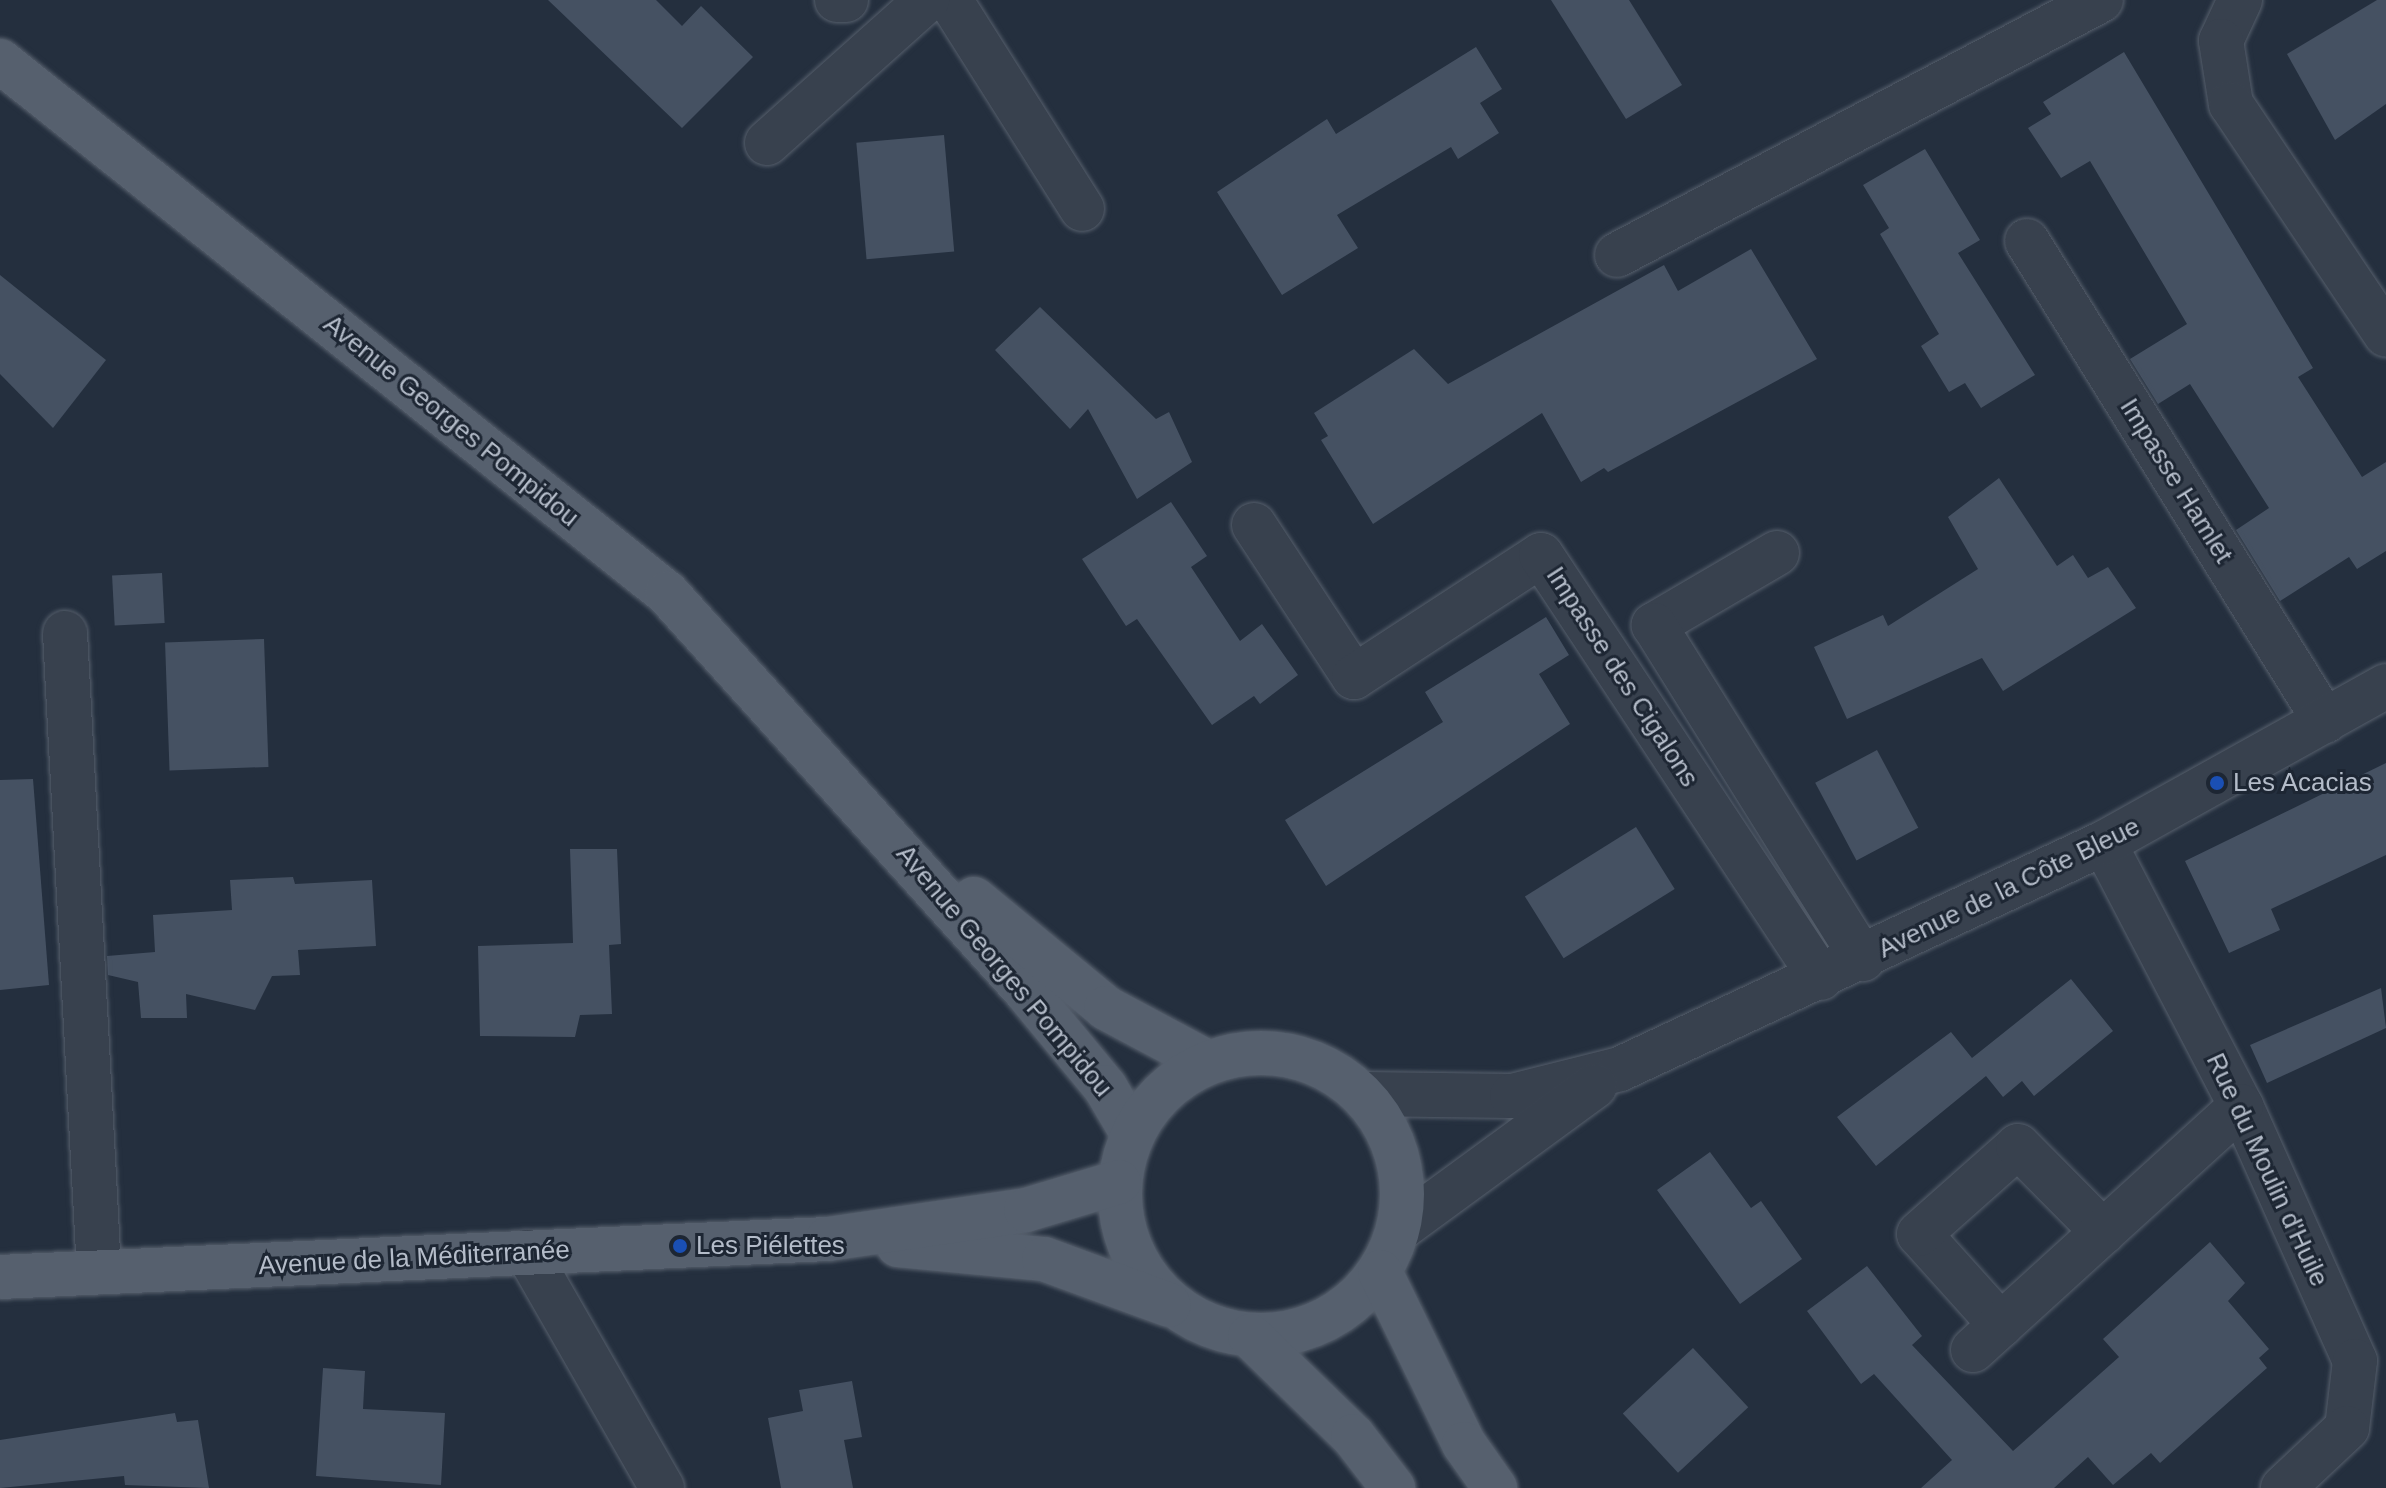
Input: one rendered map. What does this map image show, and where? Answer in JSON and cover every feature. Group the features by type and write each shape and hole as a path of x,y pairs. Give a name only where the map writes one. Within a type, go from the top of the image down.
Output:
{"main road":[{"name":"Avenue Georges Pompidou","path":"0,61 667,593 871,813 1105,1087 1132,1133"},
{"name":"Avenue Georges Pompidou","path":"871,813 1106,1008 1207,1062"},
{"path":"1262,1052 1317,1063 1363,1094 1394,1142 1403,1186 1398,1230 1380,1272 1345,1308 1300,1330 1250,1336 1210,1326 1174,1306 1142,1272 1123,1229 1119,1182 1132,1133 1160,1093 1207,1062 1262,1052"},
{"name":"Avenue de la Méditerranée","path":"0,1277 828,1239 1026,1210 1119,1182"},
{"name":"Avenue de la Méditerranée","path":"828,1239 1044,1259 1174,1306"},
{"path":"1380,1272 1464,1444 1495,1488"},
{"path":"1250,1336 1353,1436 1393,1488"}],"street":[{"path":"837,0 846,0"},
{"path":"767,143 927,0"},
{"path":"950,0 1082,209"},
{"path":"1617,255 2101,0"},
{"path":"2240,0 2221,41 2231,104 2386,335"},
{"name":"Impasse Hamlet","path":"2027,241 2325,721"},
{"name":"Impasse des Cigalons","path":"1254,525 1354,677 1541,555 1821,978"},
{"path":"1777,553 1654,625 1863,959"},
{"path":"65,633 99,1272"},
{"name":"Avenue de la Côte Bleue","path":"1363,1094 1512,1096 1620,1069 1863,959 2104,843 2386,686"},
{"name":"Rue du Moulin d'Huile","path":"2104,843 2241,1106 2355,1361 2347,1428 2283,1488"},
{"name":"Avenue de la Côte Bleue","path":"1398,1230 1620,1069"},
{"path":"2103,1232 2018,1146 1919,1234 1987,1337 2103,1232 2241,1106"},
{"path":"527,1252 662,1488"}],"building":[{"path":"548,0 656,0 682,26 701,6 753,57 682,128"},
{"path":"1551,0 1629,0 1682,85 1626,119"},
{"path":"2377,0 2386,0 2386,104 2335,140 2287,54"},
{"path":"1476,47 1502,89 1480,103 1499,133 1458,159 1451,147 1337,215 1358,248 1282,295 1217,192 1327,119 1336,134"},
{"path":"2124,52 2313,368 2298,377 2362,477 2386,462 2386,551 2357,569 2349,557 2280,601 2236,530 2269,508 2190,384 2158,404 2130,359 2187,324 2090,161 2061,178 2028,128 2051,114 2043,102"},
{"path":"944,135 954,252 867,259 856,143"},
{"path":"1925,149 1980,240 1958,253 2035,375 1981,408 1965,383 1949,392 1921,346 1939,334 1880,234 1889,228 1863,185"},
{"path":"1751,249 1817,359 1608,472 1604,468 1581,482 1542,413 1373,524 1321,440 1328,436 1314,413 1414,349 1448,384 1664,265 1678,291"},
{"path":"0,275 106,360 53,428 0,374"},
{"path":"1040,307 1156,419 1169,412 1192,462 1137,499 1088,409 1070,429 995,350"},
{"path":"1999,478 2057,566 2073,555 2088,578 2108,567 2136,608 2003,691 1982,658 1847,719 1814,647 1883,615 1888,626 1978,569 1948,517"},
{"path":"1171,502 1207,556 1191,567 1240,641 1262,624 1298,675 1260,704 1254,696 1212,725 1137,619 1126,626 1082,559"},
{"path":"162,573 165,623 115,626 112,576"},
{"path":"1546,617 1569,655 1539,674 1570,724 1326,886 1285,820 1443,722 1425,692"},
{"path":"264,639 268,767 170,770 165,642"},
{"path":"1877,750 1918,828 1857,861 1815,783"},
{"path":"2386,763 2386,855 2271,909 2280,930 2229,953 2185,861"},
{"path":"33,779 49,985 0,990 0,780"},
{"path":"1636,827 1675,889 1564,958 1525,896"},
{"path":"570,849 617,849 621,944 609,945 612,1014 580,1015 575,1037 480,1036 478,946 573,943"},
{"path":"293,877 295,884 372,880 376,946 298,950 300,975 272,976 255,1010 186,994 187,1018 141,1018 138,982 108,975 107,956 155,952 153,915 232,910 230,880"},
{"path":"2071,979 2113,1031 2034,1096 2022,1081 2003,1097 1986,1076 1876,1166 1837,1117 1951,1032 1972,1058"},
{"path":"2381,988 2386,1028 2267,1083 2250,1045"},
{"path":"1710,1152 1751,1208 1761,1201 1802,1259 1740,1304 1657,1190"},
{"path":"2210,1242 2245,1283 2228,1301 2269,1349 2259,1358 2267,1368 2160,1463 2151,1453 2113,1485 2088,1457 2054,1488 1921,1488 1952,1460 1874,1374 1861,1384 1807,1311 1867,1266 1922,1336 1912,1345 2013,1451 2119,1357 2103,1339"},
{"path":"1693,1348 1748,1407 1678,1473 1623,1413"},
{"path":"323,1368 365,1371 363,1409 445,1413 441,1485 316,1476"},
{"path":"852,1381 862,1437 844,1440 853,1488 781,1488 768,1418 803,1411 799,1390"},
{"path":"175,1413 177,1422 198,1420 209,1488 125,1485 124,1476 0,1488 0,1440"}],"place":[{"name":"Les Acacias","path":"2217,783"},
{"name":"Les Piélettes","path":"680,1246"}]}
